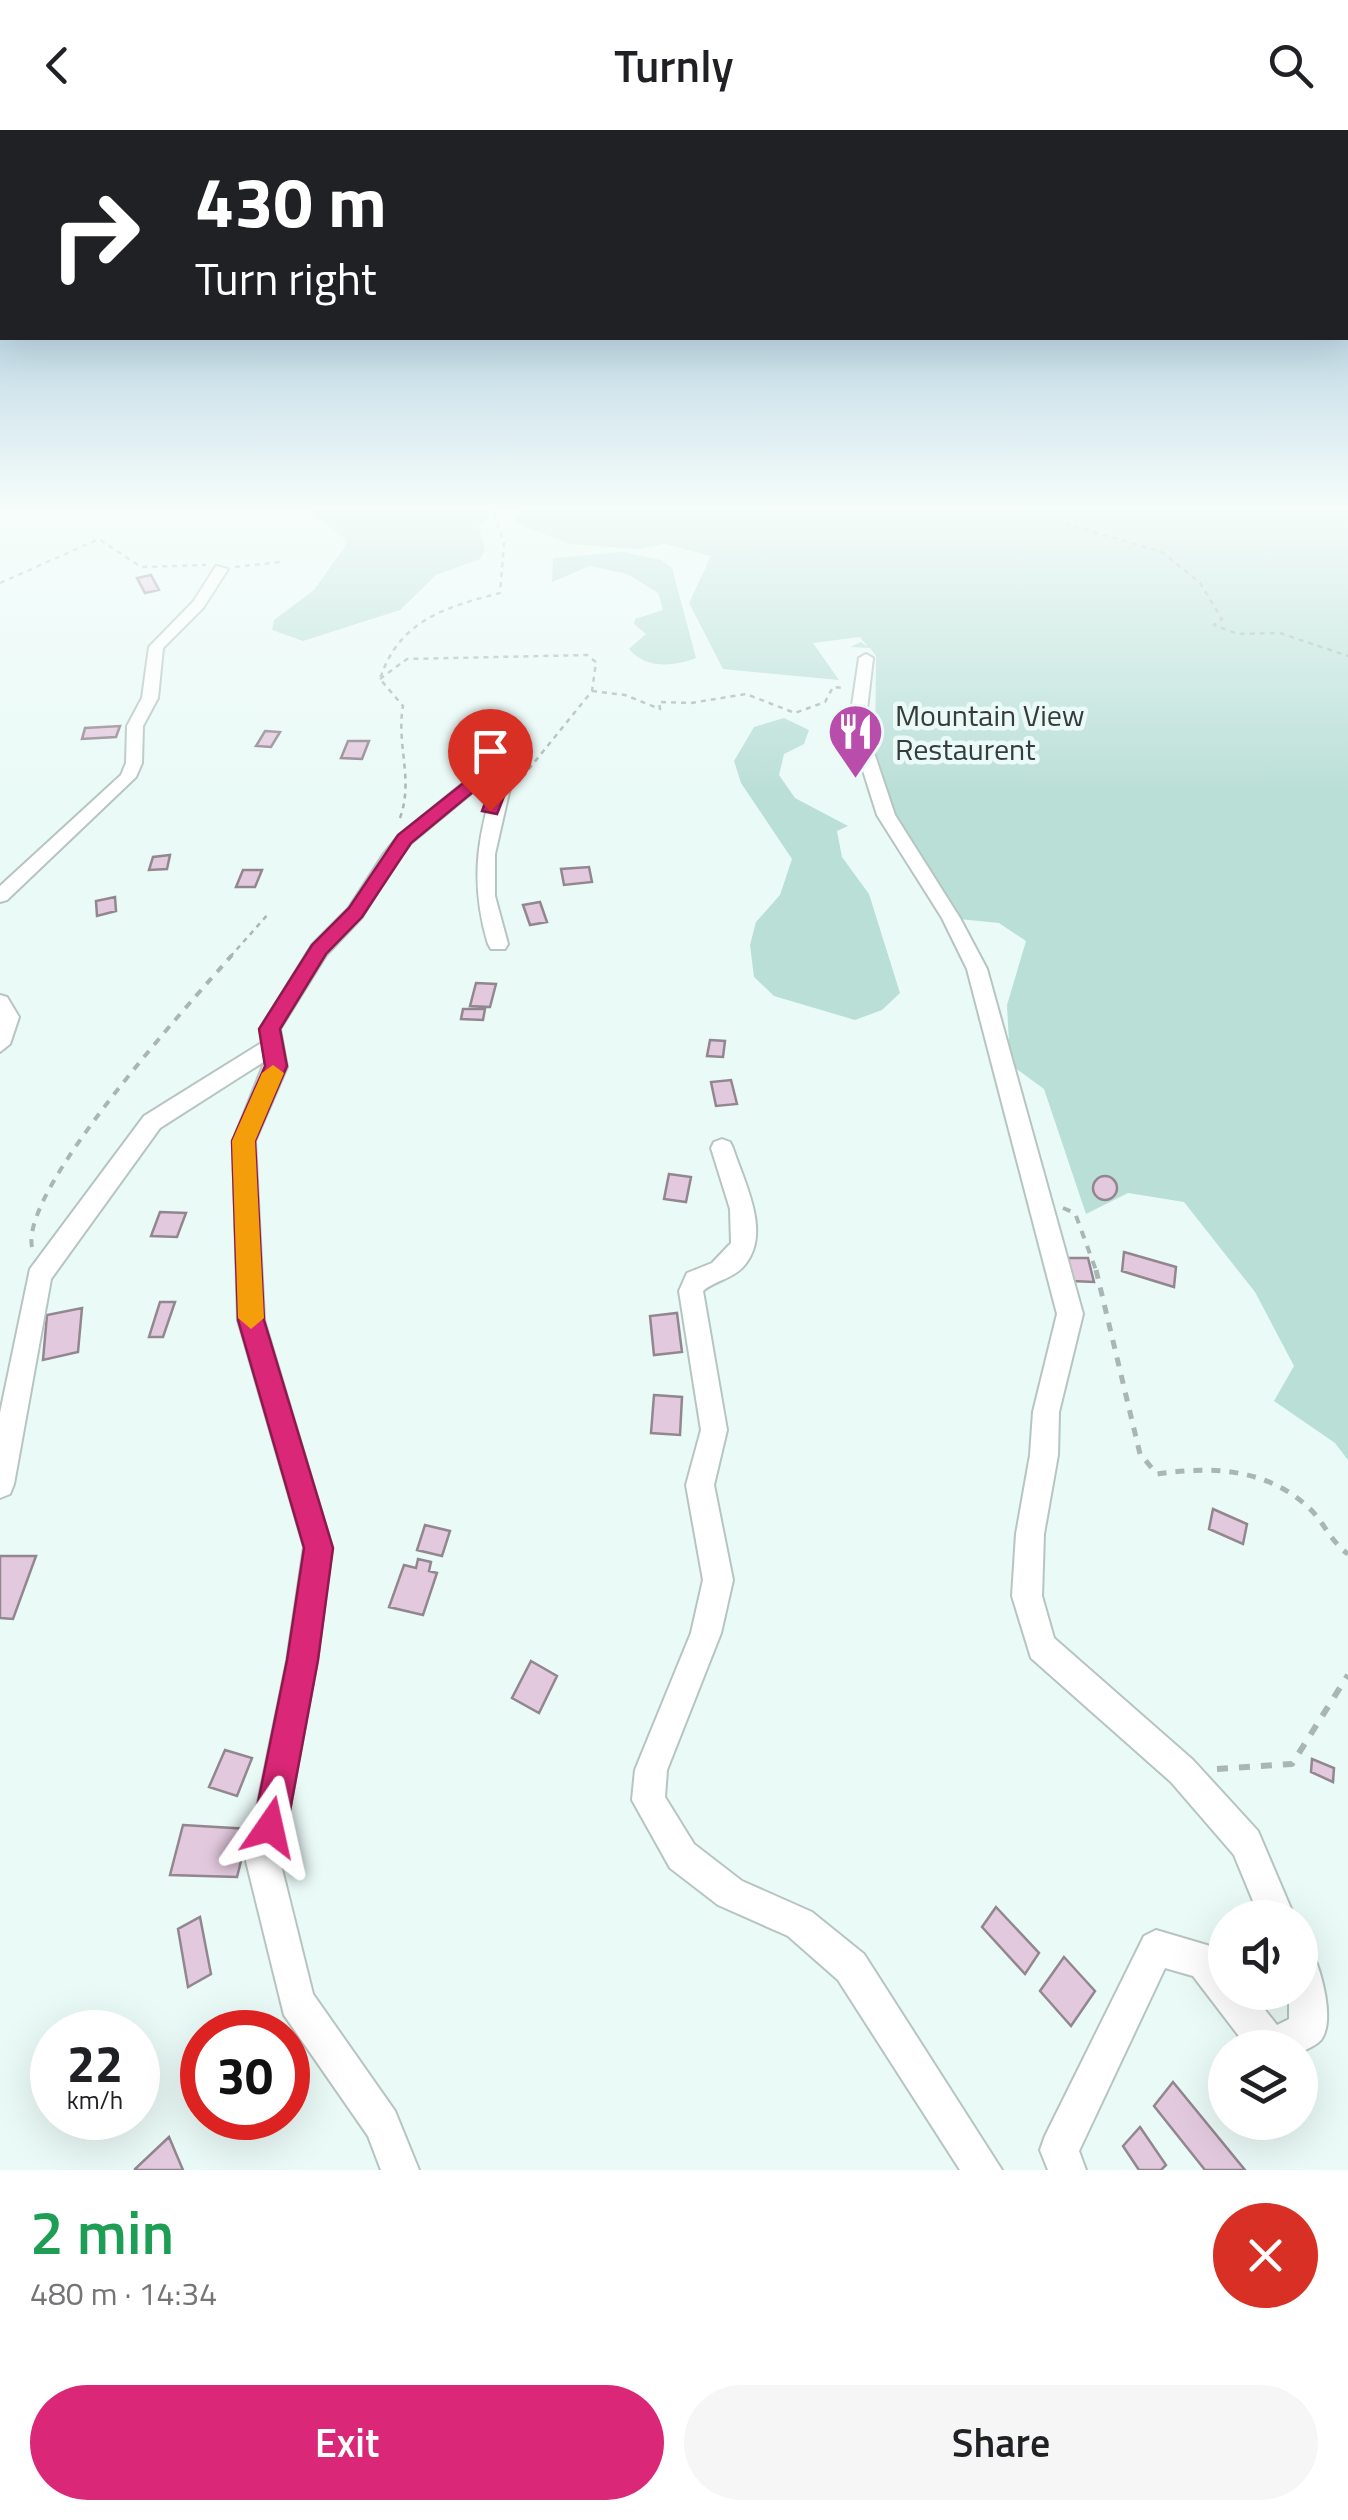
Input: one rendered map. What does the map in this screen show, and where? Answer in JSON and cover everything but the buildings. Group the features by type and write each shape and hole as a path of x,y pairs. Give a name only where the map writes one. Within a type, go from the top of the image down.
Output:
{"street":[{"path":"0,896 128,777 134,763 135,726 152,690 156,647 200,602"},
{"path":"865,670 857,726 886,815 951,918 977,969 1070,1314 1046,1412 1026,1596 1042,1647 1182,1771 1246,1843 1270,1900"},
{"path":"400,2170 382,2124 297,2002 263,1860 302,1660 318,1548 251,1320 244,1141 276,1066 270,1029 319,950 355,912 404,839 474,783 486,754 501,749 507,766 490,811 484,895 498,944"},
{"path":"0,1002 10,1017 0,1044"},
{"path":"0,1484 39,1276 152,1122 274,1045"},
{"path":"722,1148 744,1214 746,1240 738,1259 728,1269 696,1280 691,1290 714,1430 700,1485 718,1580 706,1633 652,1770 648,1800 682,1856 730,1893 800,1924 851,1967 982,2170"},
{"path":"1067,2170 1059,2150 1156,1948 1204,1961 1208,1966"},
{"path":"1241,2010 1257,2030"}],"path":[{"path":"380,679 388,654 438,610 466,602"},
{"path":"1208,602 1222,619 1214,625 1238,634 1280,632 1348,656"},
{"path":"380,679 406,660 424,664 460,656 489,659 574,653 596,662 592,692 526,772 500,789"},
{"path":"592,692 624,695 660,709 660,702 692,703 746,694 795,713 825,702 832,688 848,689 865,670"},
{"path":"380,679 403,706 397,727 412,782 400,818"},
{"path":"39,1276 28,1233 64,1164 144,1055 270,913"},
{"path":"1036,1194 1075,1213 1102,1286 1140,1454 1156,1474 1200,1466 1261,1477 1307,1506 1336,1547 1348,1554"},
{"path":"1182,1771 1292,1764 1348,1674"}],"green space":[{"path":"298,602 408,602 400,610 303,641 272,630 274,620"},
{"path":"661,602 681,602 696,658 652,663 629,649 646,634 634,624 635,619 663,610"},
{"path":"1348,602 1348,1460 1335,1443 1274,1401 1294,1366 1255,1292 1184,1202 1128,1193 1086,1214 1044,1089 1010,1064 1007,1005 1026,941 999,923 959,919 898,819 875,763 876,656 870,648 850,647 861,642 868,647 860,637 813,643 839,680 723,669 689,603"},
{"path":"784,718 809,730 804,744 784,754 779,775 795,798 848,826 837,831 842,857 869,894 900,993 882,1010 855,1020 774,996 754,977 750,945 756,922 780,895 792,859 741,783 734,761 754,727"}],"slow traffic":[{"path":"251,1318 244,1141 273,1073"}],"place":[{"name":"Mountain View Restaurent","path":"856,781"}],"route":[{"path":"270,1827 302,1660 318,1548 251,1320 244,1141 276,1066 270,1029 319,950 355,912 404,839 474,783 486,754 501,749 507,766 490,811"}]}
